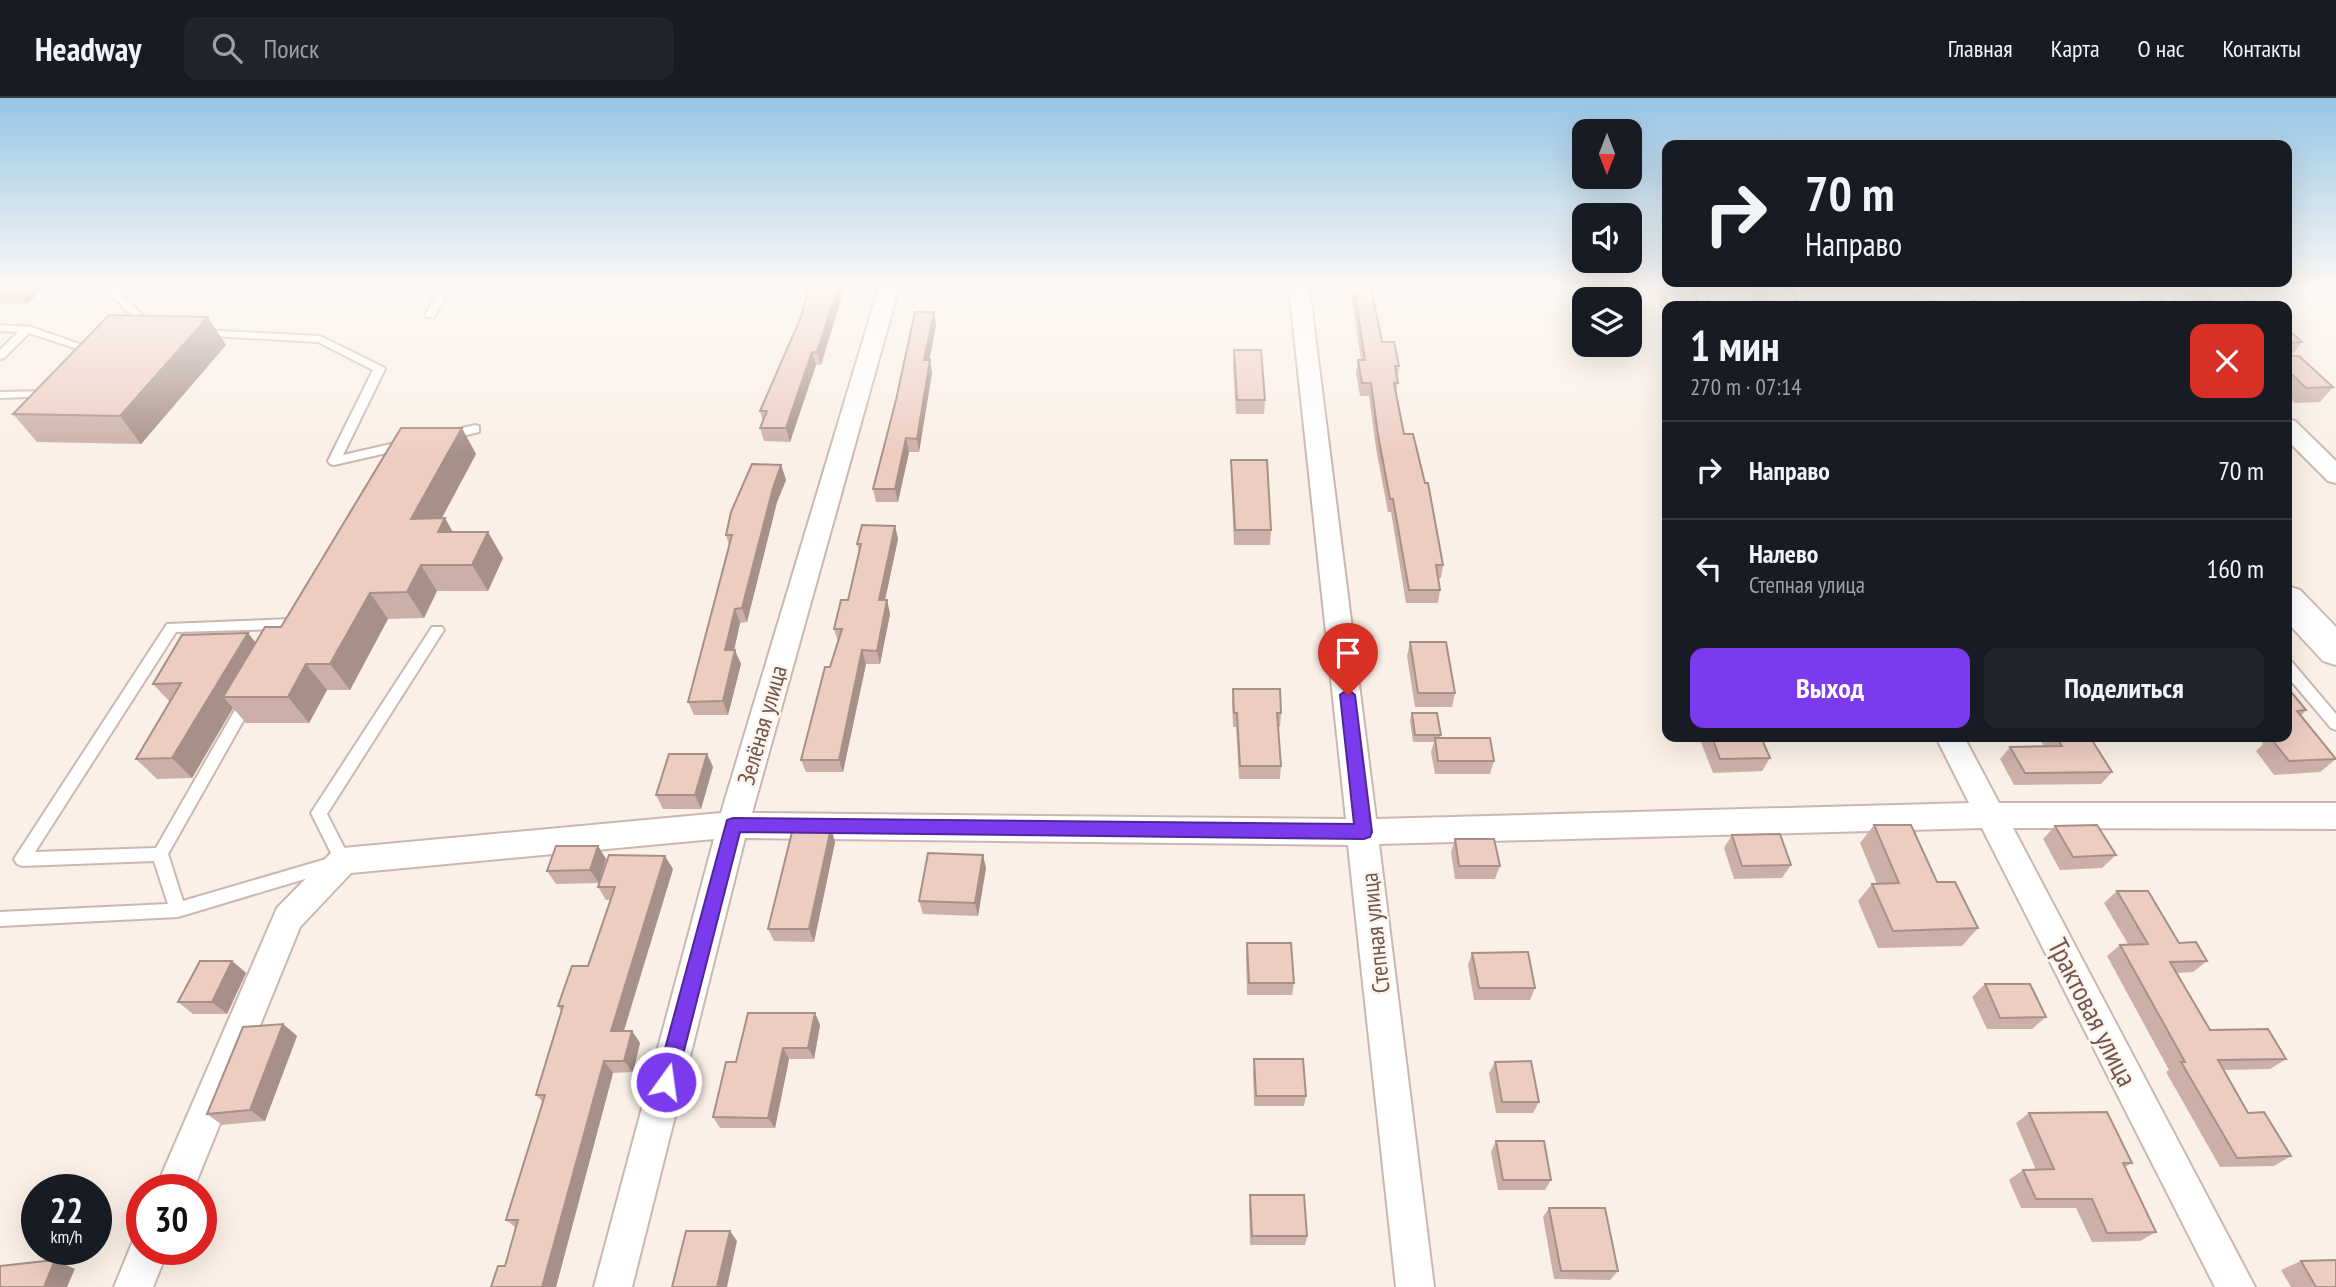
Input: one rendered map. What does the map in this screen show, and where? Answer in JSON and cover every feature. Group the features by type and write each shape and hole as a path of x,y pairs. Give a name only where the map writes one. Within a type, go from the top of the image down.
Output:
{"main road":[{"path":"2292,604 2336,652"}],"street":[{"name":"Зелёная улица","path":"613,1287 733,825 873,342"},
{"name":"Степная улица","path":"1306,342 1415,1287"},
{"path":"2292,431 2336,475"},
{"name":"Трактовая улица","path":"1953,742 2236,1287"},
{"path":"181,1174 288,918 343,862 733,825 1364,832 1991,815 2336,816"},
{"path":"133,1287 143,1265"}],"lane":[{"path":"0,356 14,342"},
{"path":"68,342 91,350 83,359"},
{"path":"327,342 379,369 334,461 411,444"},
{"path":"0,394 50,394 58,386"},
{"path":"437,438 475,429"},
{"path":"160,854 22,859 172,627 292,624 278,649"},
{"path":"0,919 178,910 343,862 319,813 438,630"},
{"path":"2292,672 2336,724"},
{"path":"178,910 160,854 257,685"}],"building":[{"path":"82,342 185,342 120,416 13,414"},
{"path":"790,342 820,342 817,352 812,352 786,428 760,428 767,411 760,411"},
{"path":"908,342 928,342 924,360 930,360 917,439 906,438 895,489 873,489"},
{"path":"1362,342 1394,342 1399,366 1395,366 1398,383 1394,383 1404,434 1413,434 1425,483 1428,483 1443,565 1436,565 1440,590 1409,590 1393,499 1390,499 1378,435 1371,383 1362,383 1358,360 1365,360"},
{"path":"1234,350 1261,350 1265,400 1237,400"},
{"path":"2292,356 2299,356 2333,387 2306,388 2292,375"},
{"path":"401,428 462,428 411,519 445,518 438,532 488,532 472,565 421,565 407,592 370,593 330,664 306,664 288,697 223,697 265,627 281,627"},
{"path":"1231,460 1267,460 1271,530 1235,530"},
{"path":"752,464 781,465 742,608 735,609 725,650 735,650 723,701 688,702 732,535 726,535 731,512"},
{"path":"862,525 895,526 879,600 887,600 877,651 862,650 839,760 801,760 825,667 830,667 842,629 834,629 841,600 848,600 861,544 857,544"},
{"path":"248,633 172,758 136,759 181,683 153,684 182,635"},
{"path":"1410,642 1446,642 1455,693 1418,693"},
{"path":"1233,689 1280,689 1281,713 1277,713 1281,766 1240,766"},
{"path":"2292,693 2306,710 2297,711 2336,759 2289,761 2274,742 2292,742"},
{"path":"1412,713 1437,713 1441,735 1415,735"},
{"path":"1435,738 1490,738 1494,761 1438,761"},
{"path":"1714,742 1763,742 1770,758 1720,759"},
{"path":"2059,742 2093,742 2112,772 2025,773 2010,747 2062,746"},
{"path":"669,754 707,754 695,795 656,795"},
{"path":"1874,825 1911,825 1937,882 1955,882 1978,928 1893,931 1872,884 1899,883"},
{"path":"2097,825 2116,855 2073,857 2055,826"},
{"path":"793,828 831,828 809,929 768,929"},
{"path":"1780,834 1791,865 1742,866 1732,835"},
{"path":"1455,839 1494,839 1500,866 1459,866"},
{"path":"556,846 598,846 590,870 547,871"},
{"path":"928,853 983,855 975,903 919,901"},
{"path":"609,855 665,856 611,1031 632,1031 624,1061 604,1061 542,1287 491,1287 498,1266 505,1266 518,1220 506,1220 545,1095 536,1095 563,1006 558,1006 572,966 588,966 615,887 598,887"},
{"path":"2117,891 2148,891 2179,943 2196,942 2207,961 2170,962 2210,1030 2268,1029 2286,1059 2218,1060 2248,1113 2264,1112 2291,1156 2237,1158 2181,1062 2185,1062 2120,945 2148,944"},
{"path":"1247,943 1291,943 1294,983 1249,983"},
{"path":"1528,952 1535,988 1479,988 1472,953"},
{"path":"200,961 232,961 212,1002 178,1002"},
{"path":"1985,984 2030,984 2046,1017 2000,1018"},
{"path":"748,1013 815,1013 808,1048 783,1048 768,1118 713,1117 726,1062 736,1062"},
{"path":"283,1024 250,1110 207,1114 243,1027"},
{"path":"1254,1059 1303,1059 1306,1096 1256,1096"},
{"path":"1531,1061 1539,1102 1502,1102 1495,1062"},
{"path":"2107,1112 2132,1163 2123,1163 2156,1232 2107,1233 2092,1199 2036,1199 2023,1170 2054,1169 2029,1113"},
{"path":"1496,1141 1544,1141 1551,1180 1503,1180"},
{"path":"1250,1195 1304,1195 1307,1236 1252,1236"},
{"path":"1549,1208 1605,1208 1618,1271 1561,1271"},
{"path":"686,1231 730,1231 717,1287 672,1287"},
{"path":"2336,1260 2336,1287 2316,1287 2301,1261"},
{"path":"53,1265 44,1287 0,1287 0,1266"}],"route":[{"path":"666,1082 733,825 1364,832 1348,695"}]}
